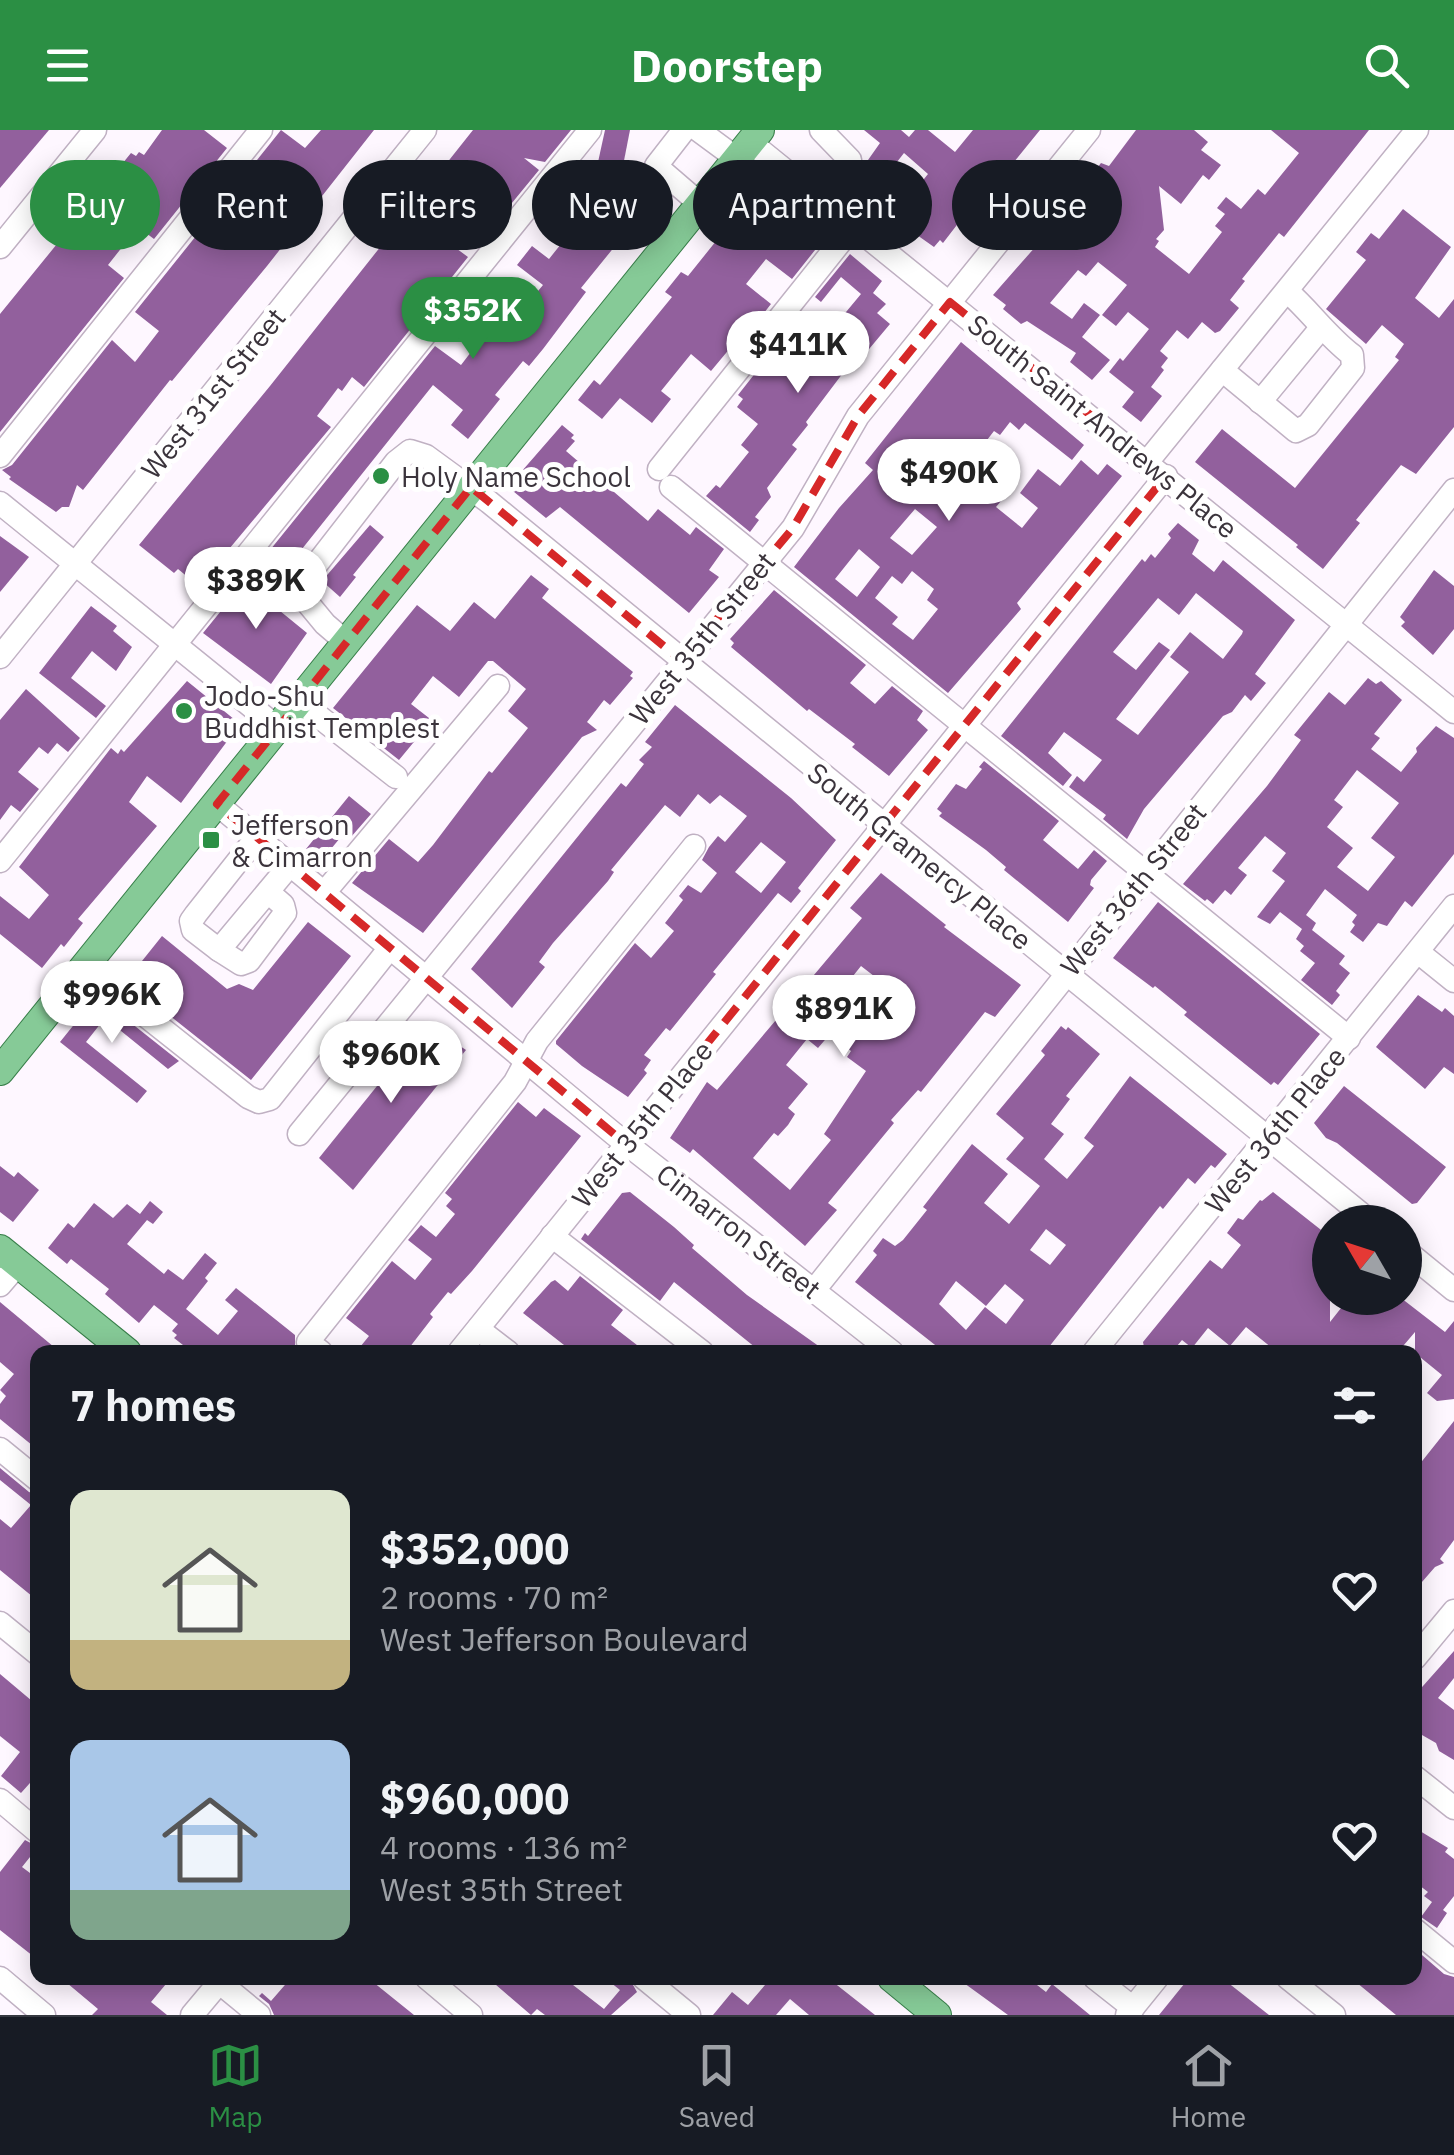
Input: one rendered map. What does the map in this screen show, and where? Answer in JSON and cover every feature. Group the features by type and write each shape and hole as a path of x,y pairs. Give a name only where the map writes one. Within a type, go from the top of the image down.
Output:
{"main road":[{"path":"0,1071 693,210"},
{"path":"6,1266 117,1345"},
{"path":"901,1985 937,2015"}],"street":[{"path":"0,246 95,130"},
{"path":"0,456 261,130"},
{"name":"West 31st Street","path":"0,657 425,130"},
{"path":"0,861 590,130"},
{"path":"684,130 656,166 693,197"},
{"name":"South Saint Andrews Place","path":"698,130 749,143 771,160"},
{"path":"821,130 850,160"},
{"name":"West 35th Street","path":"270,1099 302,1131 764,562 807,507 858,416 1088,130"},
{"name":"West 35th Place","path":"465,1345 964,726 1157,469 1222,370 1417,130"},
{"path":"835,250 665,478 1349,1038"},
{"name":"South Saint Andrews Place","path":"885,250 1454,712"},
{"path":"1222,370 1296,431 1308,426 1353,368 1352,355 1286,291"},
{"path":"1260,402 1321,328"},
{"name":"South Gramercy Place","path":"295,592 396,462 410,451 426,456 471,487 1351,1205"},
{"name":"West 36th Street","path":"815,1289 1454,490"},
{"path":"0,504 278,728"},
{"path":"244,558 267,577 295,592 346,642"},
{"path":"324,894 498,686"},
{"path":"299,701 396,777"},
{"name":"Cimarron Street","path":"216,804 626,1144 883,1345"},
{"path":"257,838 191,921 193,930 241,964 248,962 285,913 283,904 268,892 290,865"},
{"path":"312,1345 308,1342 515,1082 537,1041 694,846"},
{"name":"West 36th Place","path":"1100,1345 1454,906"},
{"path":"84,967 248,1097 260,1102 270,1099 389,949"},
{"path":"1418,952 1454,981"},
{"path":"552,1236 693,1345"},
{"path":"1422,1264 1454,1290"},
{"path":"478,1329 499,1345"},
{"path":"0,1449 30,1473"},
{"path":"1422,1650 1454,1611"},
{"path":"0,1622 30,1647"},
{"path":"1422,1783 1454,1808"},
{"path":"0,1800 30,1825"},
{"path":"1422,1936 1454,1962"},
{"path":"0,1978 44,2015"},
{"path":"192,2015 214,1985"},
{"path":"225,1985 259,2015"},
{"path":"435,1985 471,2015"},
{"path":"653,1985 689,2015"},
{"path":"1102,1985 1130,2011 1151,1985"},
{"path":"1297,1985 1334,2015"}],"highlighted area":[{"path":"950,302 1166,476 626,1144 217,804 471,487 682,661 793,528 858,416"}],"building":[{"path":"0,130 49,130 0,188"},
{"path":"162,130 204,130 227,148 217,160 180,160 180,207 160,232 160,160 125,160 131,153 144,155"},
{"path":"281,130 305,148 321,130 374,130 350,160 343,160 343,169 323,195 323,160 257,160"},
{"path":"473,130 571,130 547,160 524,158 532,164 532,179 512,203 512,160 449,160"},
{"path":"605,130 630,130 624,160 598,160"},
{"path":"864,130 901,130 909,137 915,130 928,130 955,152 973,130 1040,130 1016,160 952,160 952,231 934,247 932,160 912,160 904,153 899,160 868,160 880,143"},
{"path":"1136,130 1194,130 1208,142 1201,150 1221,165 1209,180 1203,175 1181,204 1159,186 1164,230 1155,247 1189,274 1222,232 1215,226 1225,214 1217,208 1226,197 1241,209 1258,189 1265,195 1299,153 1271,130 1369,130 1284,237 1279,233 1242,279 1245,281 1230,300 1239,308 1220,331 1215,333 1202,322 1188,339 1177,330 1160,351 1168,358 1151,387 1162,396 1141,422 1122,407 1134,392 1109,372 1149,329 1128,312 1116,326 1102,315 1127,285 1098,262 1086,276 1078,270 1050,303 1072,319 1084,303 1100,315 1082,337 1110,360 1092,380 1070,362 1076,353 1027,321 1021,324 993,295 1033,250 1122,250 1122,160 1114,160"},
{"path":"1403,209 1451,247 1415,298 1439,318 1454,299 1454,427 1416,474 1401,465 1323,569 1195,462 1222,429 1295,488 1399,360 1395,357 1404,344 1382,325 1366,344 1326,309 1366,260 1356,252 1371,233 1379,239"},
{"path":"532,246 532,250 549,259 556,250 612,250 581,288 586,292 543,349 529,366 523,361 495,395 500,399 468,439 451,425 463,410 433,385 286,569 266,555 435,346 461,365 478,343 462,331 488,298 515,319 543,285 517,265"},
{"path":"52,250 120,250 108,265 124,278 0,432 0,314"},
{"path":"185,250 280,250 83,490 77,485 69,507 56,512 2,470 12,465 112,340 135,362 159,331 135,312"},
{"path":"378,250 458,250 468,257 364,387 352,377 342,391 338,388 317,416 331,427 209,573 212,575 201,588 178,569 174,573 139,545"},
{"path":"709,250 815,250 792,279 766,259 746,284 771,304 734,351 731,347 711,371 691,354 661,391 671,399 652,423 620,398 602,419 578,400 594,380 600,385 672,297 665,292 681,272 688,276"},
{"path":"850,254 882,281 873,293 886,304 877,313 890,324 854,367 849,365 806,422 808,425 792,445 797,449 767,488 771,497 755,517 759,520 750,532 706,496 716,485 720,488 749,452 741,445 758,424 737,407 743,399 738,395 771,353 777,359 774,363 792,377 861,294 841,277 821,302 815,297"},
{"path":"961,342 1084,445 1072,460 1025,423 1019,430 1010,422 1000,435 994,431 970,462 975,466 968,475 1001,501 996,507 1022,528 1038,508 1020,493 1038,469 1060,486 1081,460 1098,475 1107,464 1122,476 1017,603 1021,609 948,693 794,567 873,470 865,463","holes":["915,509 937,527 912,555 890,538","859,549 880,567 857,597 835,579","912,571 934,589 927,600 938,609 913,640 892,624 898,617 875,598 892,576 902,584"]},
{"path":"562,425 574,435 571,438 575,441 566,451 648,521 658,509 690,535 696,527 724,549 709,570 719,577 689,613 560,507 546,518 508,487"},
{"path":"1178,523 1199,540 1192,554 1214,572 1223,560 1295,620 1255,674 1266,683 1251,701 1245,695 1232,712 1223,716 1144,809 1127,839 1103,819 1106,815 1069,787 1077,776 1084,782 1102,760 1064,732 1048,753 1072,775 1063,786 1001,736 1142,559 1145,562 1151,554 1155,558 1171,538 1168,534","holes":["1196,593 1243,631 1223,659 1190,632 1170,657 1189,672 1138,735 1116,719 1170,650 1159,642 1136,670 1113,652 1158,598 1179,615"]},
{"path":"370,525 384,537 340,597 322,581"},
{"path":"0,536 29,557 0,592"},
{"path":"1434,570 1454,586 1454,629 1433,655 1401,626 1405,622 1400,617"},
{"path":"531,575 549,589 542,598 633,672 633,678 610,705 604,700 587,722 597,730 582,737 423,933 352,883 389,839 418,862 528,728 508,711 526,689 493,661 488,661 459,697 433,676 411,704 438,725 426,740 418,737 399,760 333,708 417,605 450,631 474,602 495,619"},
{"path":"247,579 274,597 269,602 307,633 271,684 203,633"},
{"path":"774,590 866,665 850,683 875,704 892,686 923,711 917,720 928,730 889,776 852,747 855,744 807,711 731,647 734,643 730,639"},
{"path":"91,606 117,626 113,631 132,647 116,671 92,651 71,678 106,706 96,718 39,673"},
{"path":"1368,678 1376,684 1381,681 1402,700 1374,734 1380,738 1371,749 1401,772 1436,726 1454,738 1454,854 1412,907 1405,901 1387,926 1378,923 1363,942 1350,932 1357,915 1325,889 1306,915 1316,923 1312,930 1345,956 1339,964 1350,973 1336,991 1340,995 1332,1005 1301,980 1315,963 1300,951 1304,946 1296,939 1302,929 1280,912 1270,924 1257,917 1285,881 1272,871 1286,853 1265,836 1238,868 1247,875 1231,895 1225,890 1213,904 1183,884 1267,786 1301,740 1294,735 1329,692 1345,705","holes":["1357,770 1399,803 1371,838 1395,857 1368,891 1337,867 1353,848 1327,827 1343,807 1334,800"]},
{"path":"187,681 240,724 181,803 147,776 129,802 157,826 78,919 83,923 64,947 61,944 42,968 0,934 0,896 29,919 49,895 19,867 111,748 118,754 121,749 124,752"},
{"path":"26,689 80,738 68,752 57,743 48,754 39,747 18,772 39,789 20,812 11,805 0,820 0,720"},
{"path":"675,705 791,798 836,840 798,888 801,891 791,903 778,893 670,1031 666,1028 644,1055 651,1060 644,1070 647,1073 628,1097 582,1066 556,1041 635,943 651,958 674,931 665,923 683,900 679,896 688,885 701,893 717,873 702,860 709,847 718,836 725,842 747,816 720,795 710,804 698,794 680,817 665,805 611,870 614,872 608,881 553,943 539,962 545,967 512,1008 471,969 621,783 626,787 644,764 639,760 652,747 645,742","holes":["761,842 786,862 761,893 735,872"]},
{"path":"984,761 1059,821 1043,840 1078,869 1094,850 1107,861 1091,880 1094,888 1068,922 1004,870 1006,867 986,850 939,816 942,813 937,809 956,784 966,789"},
{"path":"349,796 371,814 351,837 345,832 321,861 306,849"},
{"path":"881,873 1021,985 995,1017 985,1012 921,1092 918,1090 891,1120 894,1123 828,1203 837,1210 805,1246 693,1149 690,1153 670,1138 707,1082 717,1090 862,918 850,908","holes":["861,966 883,983 862,1009 841,991","830,1034 851,1051 847,1057 866,1071 824,1134 831,1140 790,1190 753,1158 774,1133 778,1136 788,1125 795,1114 788,1108 808,1084 786,1065 807,1039 818,1048"]},
{"path":"1158,902 1320,1034 1278,1085 1271,1085 1184,1015 1187,1012 1155,986 1113,958"},
{"path":"308,922 351,956 251,1080 126,981 162,936 227,989 239,984 253,990"},
{"path":"1418,995 1454,1016 1454,1074 1444,1067 1425,1089 1376,1047"},
{"path":"97,996 179,1061 168,1069 105,1018 86,1042 147,1091 137,1103 60,1042"},
{"path":"427,1024 466,1050 353,1190 319,1158"},
{"path":"1061,1026 1066,1030 1068,1027 1100,1054 1066,1096 1070,1099 1051,1124 1064,1134 1044,1159 1067,1179 1094,1146 1084,1138 1130,1076 1227,1154 1195,1184 1188,1178 1163,1209 1160,1206 1051,1345 935,1345 855,1282 877,1255 873,1251 883,1238 895,1246 903,1240 927,1210 923,1207 972,1144 1008,1174 984,1203 1009,1224 1040,1186 1006,1159 1024,1138 996,1114 1045,1055 1041,1051","holes":["1046,1229 1066,1245 1050,1265 1030,1250","956,1281 986,1306 1005,1284 1024,1300 1006,1324 985,1307 966,1330 939,1304"]},
{"path":"1344,1086 1446,1167 1417,1203 1412,1204 1326,1138 1314,1123"},
{"path":"518,1102 536,1117 544,1108 581,1136 472,1271 430,1314 433,1317 411,1345 362,1345 369,1336 346,1318 392,1261 415,1280 432,1259 408,1240 421,1225 436,1237 455,1214 446,1206 452,1199 445,1193"},
{"path":"0,1166 14,1177 18,1172 39,1190 13,1222 0,1212"},
{"path":"630,1192 747,1295 817,1345 752,1345 674,1282 660,1301 581,1239 585,1233 588,1236 622,1193"},
{"path":"1273,1192 1312,1223 1312,1315 1330,1315 1330,1322 1336,1315 1422,1314 1445,1332 1454,1321 1454,1399 1437,1401 1427,1393 1442,1375 1422,1359 1422,1345 1415,1345 1415,1332 1404,1345 1268,1345 1246,1327 1229,1345 1208,1328 1194,1345 1182,1340 1178,1345 1144,1345 1210,1260 1222,1269 1241,1245 1227,1233"},
{"path":"150,1201 163,1212 153,1224 147,1220 127,1244 164,1274 168,1269 183,1280 205,1253 217,1263 186,1309 218,1335 238,1311 225,1300 236,1288 295,1335 295,1345 183,1345 172,1331 178,1324 154,1305 139,1323 105,1294 109,1289 71,1259 67,1264 48,1248 68,1223 74,1228 94,1203 113,1218 127,1204 140,1214"},
{"path":"580,1276 623,1310 611,1325 637,1345 564,1345 523,1313 555,1280 568,1291"},
{"path":"0,1302 52,1345 30,1345 30,1443 0,1419 0,1404 6,1396 0,1390 14,1374 0,1362"},
{"path":"1454,1421 1454,1540 1440,1559 1444,1563 1422,1582 1422,1530 1422,1461"},
{"path":"0,1468 30,1492 30,1504 0,1480"},
{"path":"30,1506 30,1594 0,1570 0,1519 11,1528"},
{"path":"1454,1651 1454,1678 1438,1698 1454,1710 1454,1760 1422,1735 1422,1687"},
{"path":"0,1674 30,1699 30,1783 21,1793 1,1776 20,1752 0,1736"},
{"path":"1422,1832 1448,1848 1445,1852 1454,1859 1454,1896 1443,1910 1447,1913 1437,1928 1422,1918 1432,1902 1424,1896 1428,1892 1422,1887"},
{"path":"25,1840 30,1843 30,1857 22,1867 30,1873 30,1954 0,1930 0,1872"},
{"path":"1422,1955 1444,1974 1454,1977 1454,2015 1396,2015 1360,1985 1422,1985"},
{"path":"69,1985 165,1985 151,2002 167,2015 92,2015 98,2009"},
{"path":"285,1985 377,1985 414,2015 274,2015 259,1996 262,1993 271,2001"},
{"path":"496,1985 573,1985 604,2009 620,1990 614,1985 633,1985 637,1992 611,2015 545,2015 537,2009 531,2015"},
{"path":"765,1985 837,1985 875,2015 809,2015 790,1999 776,2015 713,2015 732,1992 748,2005"},
{"path":"967,1985 1037,1985 1046,1992 1053,1985 1090,2015 1008,2015"},
{"path":"1183,1985 1231,1985 1269,2015 1159,2015"}],"place":[{"name":"Holy Name School","path":"381,476"},
{"name":"Jodo-Shu Buddhist Templest","path":"184,711"},
{"name":"Jefferson & Cimarron","path":"211,840"}]}
